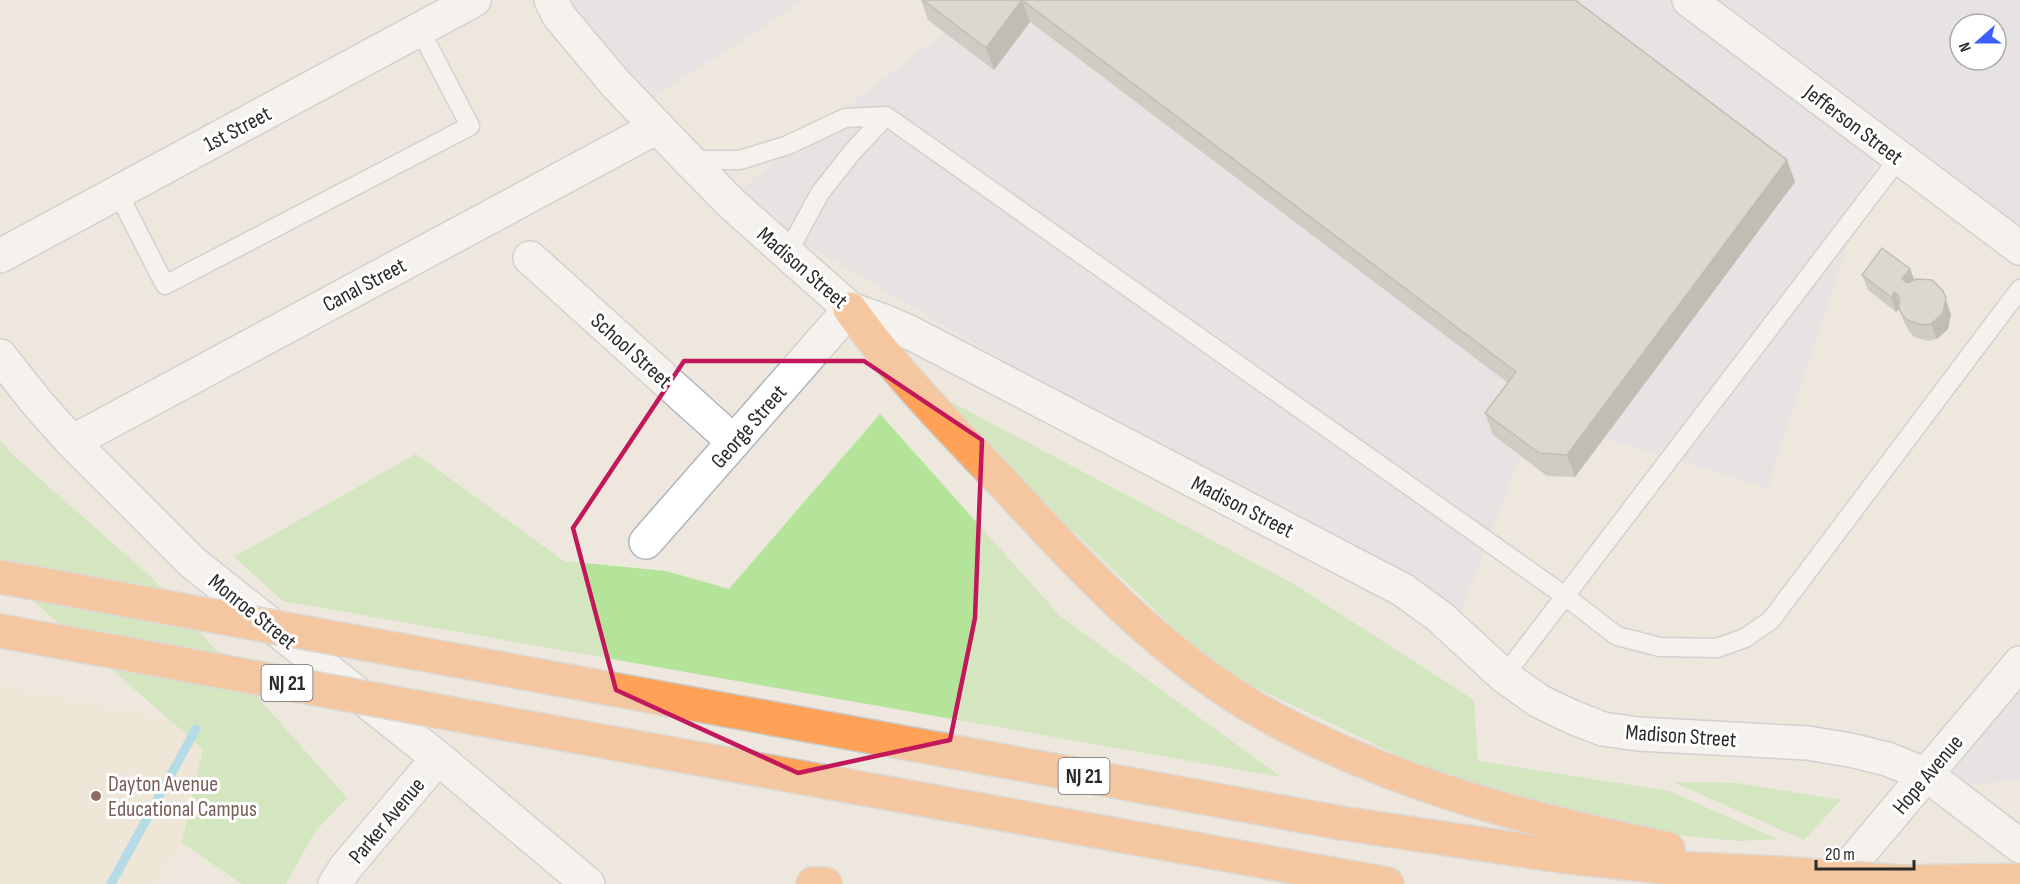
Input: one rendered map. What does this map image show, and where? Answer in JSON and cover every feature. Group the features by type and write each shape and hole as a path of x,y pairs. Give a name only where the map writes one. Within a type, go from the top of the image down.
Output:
{"highway":[{"path":"850,309 891,362 1078,564 1119,605 1182,658 1268,716 1382,770 1462,798 1577,830 1778,873"},
{"name":"NJ 21","path":"11,579 1374,828 1561,856 1671,868 1903,882 2006,881"},
{"name":"NJ 21","path":"0,631 1388,884"},
{"path":"813,884 825,884"}],"street":[{"name":"1st Street","path":"0,256 474,0"},
{"name":"Madison Street","path":"551,0 559,16 615,83 657,128 732,204 850,309 911,333 1403,590 1440,617 1504,676 1539,701 1572,717 1603,729 1638,734 1808,743 1887,759 1927,775 2020,846"},
{"name":"Jefferson Street","path":"1689,0 2020,248"},
{"name":"Canal Street","path":"72,442 657,128"},
{"name":"School Street","path":"530,258 734,442"},
{"name":"George Street","path":"646,542 850,309"},
{"name":"Monroe Street","path":"0,356 72,442 192,562 438,758 588,884"},
{"name":"Hope Avenue","path":"1834,884 2020,663"},
{"name":"Parker Avenue","path":"335,884 346,867 438,758"}],"lane":[{"path":"118,192 165,285 470,126 420,30"},
{"path":"787,254 820,193 853,151 886,116"},
{"path":"689,160 740,160 788,145 845,118 886,116 1565,596 1617,636 1660,647 1717,648 1745,638 1771,620 2020,289"},
{"path":"1504,676 1899,158"}],"highlighted area":[{"path":"684,361 864,361 982,440 975,618 950,740 798,773 616,690 573,528"}],"shaded area":[{"path":"554,0 805,0 639,107"},
{"path":"987,0 2020,0 2020,241 1882,139 1768,488 1535,418 1455,628 728,198"},
{"path":"2020,651 2020,781 1904,789"},
{"name":"Dayton Avenue Educational Campus","path":"0,685 166,717 203,750 182,843 156,884 0,884"}],"green space":[{"path":"925,388 1292,583 1474,700 1478,761 1669,791 1778,839 1738,841 1614,829 1479,794 1215,668"},
{"path":"880,414 1060,616 1281,777 283,601 234,557 416,454 564,561 666,571 729,589"},
{"path":"0,440 13,455 152,578 347,798 314,833 286,884 242,884 182,843 203,749 0,572"},
{"path":"1673,782 1737,783 1841,800 1804,840"}],"building":[{"path":"923,0 1022,0 986,48"},
{"path":"1022,0 1575,0 1787,160 1567,455 1539,453 1485,413 1516,372"},
{"path":"1882,248 1910,269 1902,279 1907,283 1917,279 1932,280 1943,291 1946,298 1943,313 1931,324 1923,325 1909,321 1899,309 1899,296 1895,292 1891,297 1862,275"}],"waterway":[{"path":"111,884 196,729"}],"place":[{"name":"Dayton Avenue Educational Campus","path":"96,796"}]}
